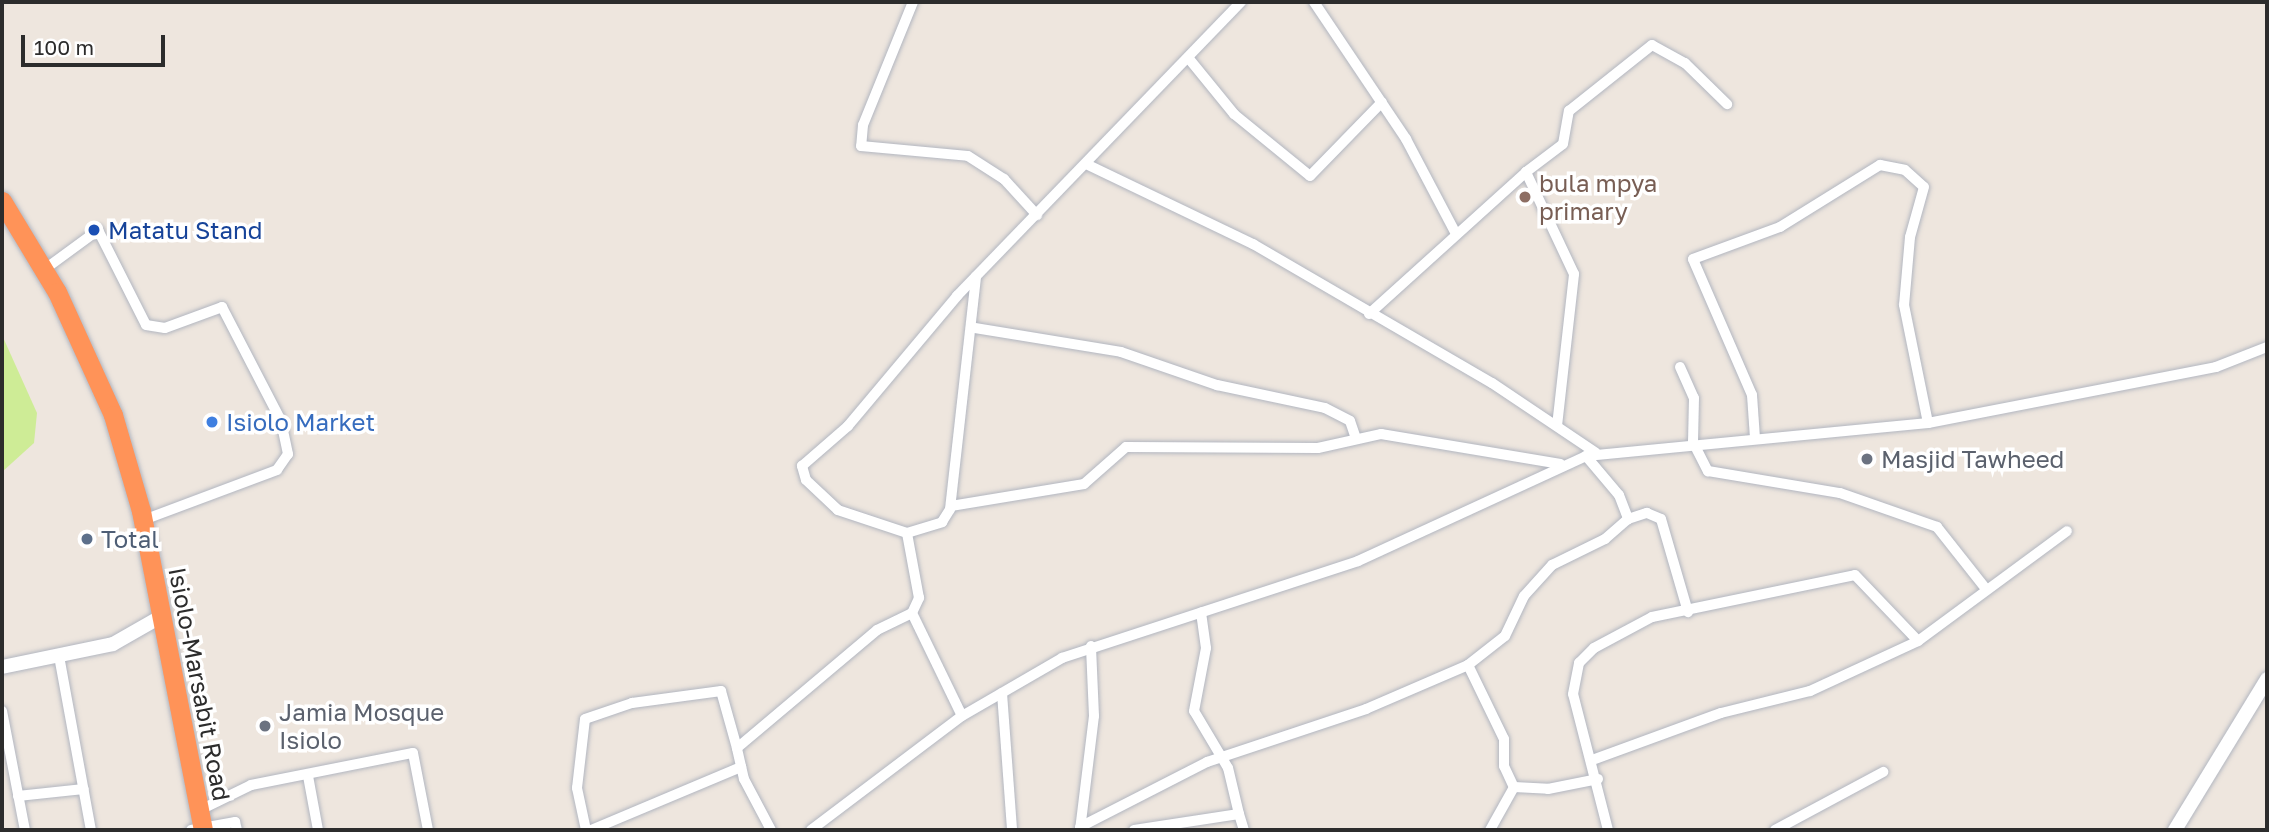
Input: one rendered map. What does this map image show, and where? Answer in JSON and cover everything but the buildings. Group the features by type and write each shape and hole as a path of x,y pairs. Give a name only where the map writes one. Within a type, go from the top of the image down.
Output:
{"highway":[{"name":"Isiolo-Marsabit Road","path":"2,201 45,269 102,386 143,520 199,825"}],"street":[{"path":"913,2 863,125 861,146 968,156 1004,179 1037,215"},
{"path":"976,276 975,328 951,506 942,522 907,533 838,510 801,468 867,406 976,276 1190,60 1241,2"},
{"path":"1314,2 1382,102 1456,234"},
{"path":"1369,314 1526,172 1563,144 1569,111 1652,45 1685,63 1727,104"},
{"path":"1190,60 1234,114 1310,176 1382,102"},
{"path":"1088,165 1253,244 1557,426 1591,454 1619,495 1628,519"},
{"path":"1755,438 1752,395 1693,259 1780,227 1880,165 1905,170 1924,187 1910,237 1904,305 1928,423"},
{"path":"1526,172 1574,274 1557,426"},
{"path":"45,269 98,230 146,325 165,328 222,307 281,421 288,454 277,470 143,520"},
{"path":"975,328 1121,352 1235,390 1325,408 1350,421 1356,438"},
{"path":"811,830 962,716 1091,646 1358,561 1561,464 1591,454 1693,442 1928,423 2216,367 2267,348"},
{"path":"1680,367 1694,398 1693,442 1708,471 1840,493 1937,527 1986,589"},
{"path":"951,506 1084,485 1126,447 1318,448 1381,434 1561,464"},
{"path":"1080,828 1123,800 1468,665 1505,636 1524,596 1552,565 1605,539 1628,519 1647,513 1661,519 1688,612"},
{"path":"1595,759 1721,713 1810,691 1918,641 2067,531"},
{"path":"907,533 919,580 912,612 962,716"},
{"path":"1608,830 1595,759 1573,694 1579,663 1652,617 1688,612 1855,575 1918,641"},
{"path":"737,748 877,630 912,612"},
{"path":"1200,612 1206,648 1194,711 1223,760 1244,830"},
{"path":"2,667 113,644 162,616"},
{"path":"1080,828 1094,716 1091,646"},
{"path":"59,656 91,830"},
{"path":"1468,665 1504,739 1504,766 1514,787"},
{"path":"2175,830 2267,679"},
{"path":"741,767 589,830 577,788 585,719 632,703 721,691 741,767 771,830"},
{"path":"1002,693 1012,830"},
{"path":"2,712 25,830"},
{"path":"199,825 251,785 308,776 413,753 428,830"},
{"path":"1775,830 1883,772"},
{"path":"308,776 318,830"},
{"path":"1514,787 1548,789 1598,779"},
{"path":"1490,830 1514,787"},
{"path":"18,796 84,789"},
{"path":"1134,830 1239,814"},
{"path":"199,825 235,822 237,830"}],"green space":[{"path":"2,335 37,413 34,443 2,472"}],"place":[{"name":"bula mpya primary","path":"1525,197"},
{"name":"Matatu Stand","path":"94,230"},
{"name":"Isiolo Market","path":"212,422"},
{"name":"Masjid Tawheed","path":"1867,459"},
{"name":"Total","path":"87,539"},
{"name":"Jamia Mosque Isiolo","path":"265,726"}]}
